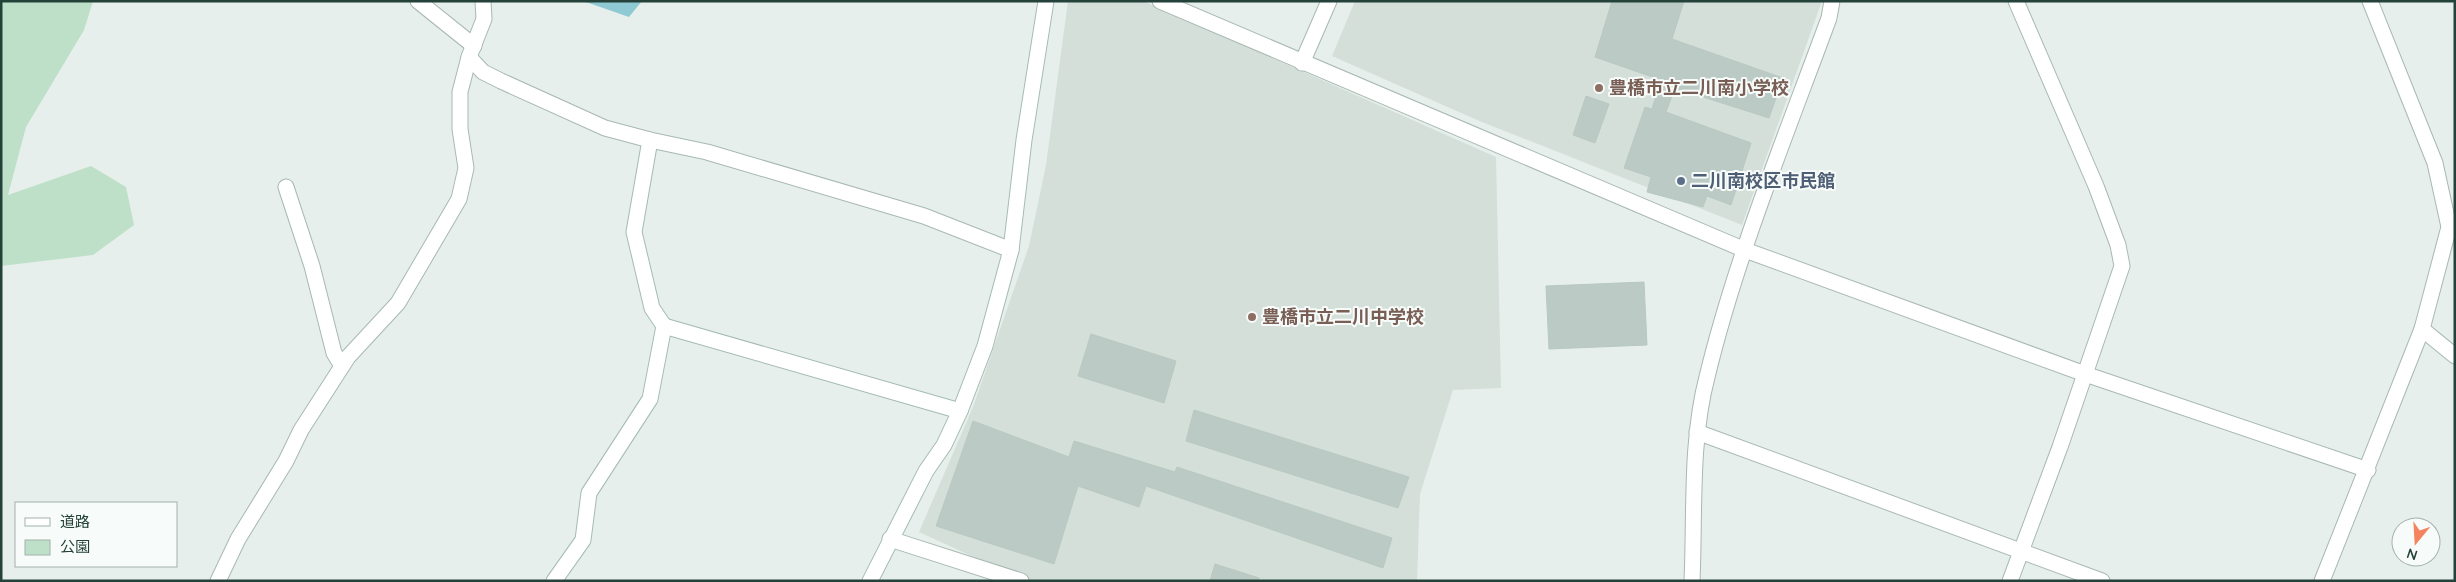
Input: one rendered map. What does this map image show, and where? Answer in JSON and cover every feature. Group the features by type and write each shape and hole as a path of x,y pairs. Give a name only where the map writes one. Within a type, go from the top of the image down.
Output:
{"street":[{"path":"418,1 472,52 483,72 605,128 707,152 924,216 1011,250"},
{"path":"218,581 238,539 286,461 301,430 342,366 398,303 459,199 466,168 460,129 460,92 484,19 483,1"},
{"path":"870,581 926,471 944,445 960,411 985,346 1011,250 1024,140 1046,1"},
{"path":"1160,1 1745,250 2085,374 2368,470"},
{"path":"1302,63 1329,1"},
{"path":"1692,581 1697,432 1706,378 1745,250 1829,18 1832,1"},
{"path":"2010,581 2022,553 2122,266 2118,245 2096,186 2016,1"},
{"path":"2322,581 2368,470 2422,329 2452,226 2435,163 2370,1"},
{"path":"650,140 634,232 652,308 664,326 960,411"},
{"path":"286,187 312,266 334,353 342,366"},
{"path":"554,581 583,540 590,493 650,399 664,326"},
{"path":"2422,329 2455,356"},
{"path":"1697,432 2102,581"},
{"path":"890,539 1021,581"}],"shaded area":[{"name":"豊橋市立二川中学校","path":"1068,1 1143,1 1496,157 1501,388 1453,390 1420,494 1417,581 1031,581 1015,576 919,532 973,407 1029,246 1046,165"},
{"name":"豊橋市立二川南小学校","path":"1355,1 1822,1 1742,225 1477,120 1332,56"}],"green space":[{"path":"1,1 93,1 84,30 26,127 8,195 91,166 126,187 134,225 93,255 1,266"}],"water":[{"path":"583,1 642,1 629,17"}],"building":[{"path":"1612,1 1684,1 1672,39 1783,78 1769,118 1675,88 1666,112 1751,143 1731,205 1707,196 1703,207 1647,192 1651,177 1624,168 1645,107 1652,109 1661,80 1595,57"},
{"path":"1586,96 1609,104 1595,143 1573,135"},
{"path":"1644,282 1647,345 1549,349 1546,286"},
{"path":"1091,334 1176,361 1164,403 1078,376"},
{"path":"1194,410 1409,477 1398,508 1186,441"},
{"path":"973,421 1069,457 1074,441 1175,472 1177,467 1392,538 1383,568 1146,486 1139,507 1078,486 1054,564 936,526"},
{"path":"1215,564 1259,578 1259,581 1210,581"}],"place":[{"name":"豊橋市立二川南小学校","path":"1599,88"},
{"name":"二川南校区市民館","path":"1681,181"},
{"name":"豊橋市立二川中学校","path":"1252,317"}]}
